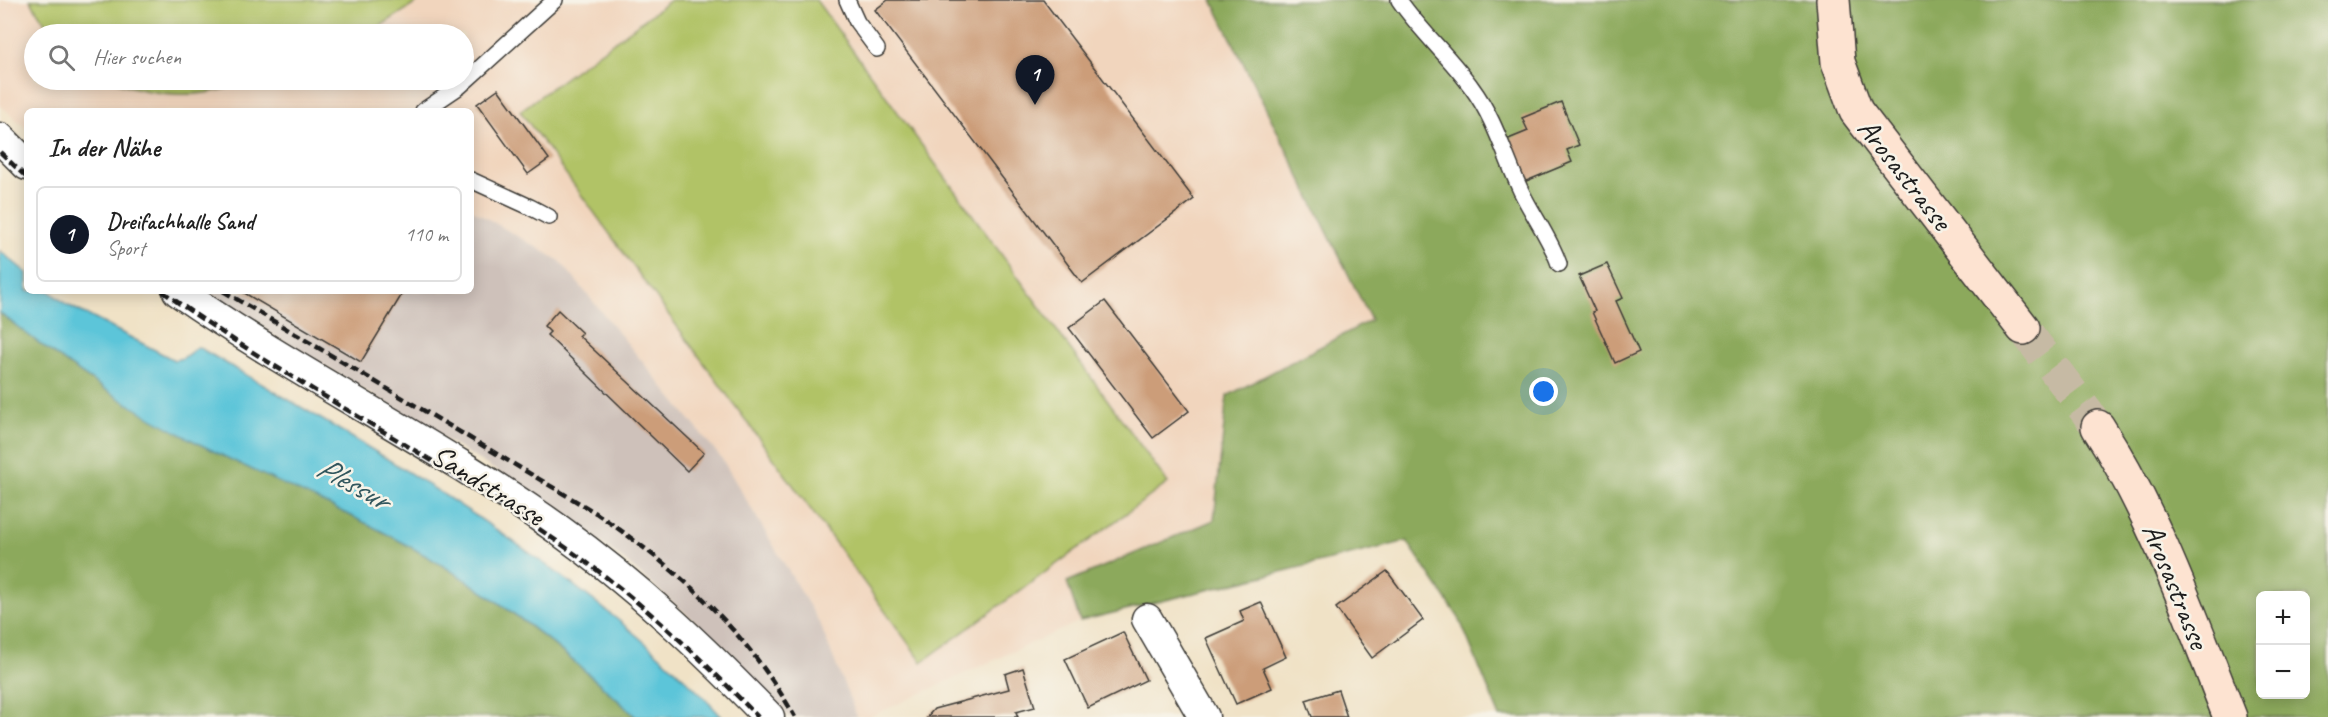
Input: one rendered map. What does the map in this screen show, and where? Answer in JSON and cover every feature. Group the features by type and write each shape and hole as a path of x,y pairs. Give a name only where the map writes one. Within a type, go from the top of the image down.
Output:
{"main road":[{"name":"Arosastrasse","path":"1833,0 1838,62 1856,111 2023,328"},
{"name":"Arosastrasse","path":"2098,427 2126,471 2156,532 2229,717"}],"street":[{"path":"0,138 24,162"},
{"name":"Sandstrasse","path":"182,294 247,337 510,496 560,530 662,612 700,646 769,717"},
{"path":"1147,619 1204,717"}],"lane":[{"path":"474,73 555,0"},
{"path":"847,0 857,22 877,49"},
{"path":"1399,0 1416,24 1465,78 1483,104 1522,192 1550,242 1559,264"},
{"path":"427,108 454,90"},
{"path":"474,181 549,218"}],"shaded area":[{"path":"0,0 1212,0 1371,320 1227,396 1215,520 1068,582 1080,621 869,717 857,717 819,622 722,459 560,261 474,211 474,108 24,108 24,126 0,105"},
{"path":"474,211 560,261 722,459 819,622 857,717 789,717 716,640 624,560 544,500 279,338 212,294 474,294"}],"green space":[{"path":"30,0 421,0 384,24 46,24"},
{"path":"671,0 816,0 1168,483 922,662 520,111"},
{"path":"1212,0 2328,0 2328,717 1500,717 1459,618 1407,541 1080,621 1067,582 1214,520 1227,396 1371,320"},
{"path":"144,90 218,90 197,94"},
{"path":"0,313 86,377 141,411 209,447 382,531 475,586 558,648 636,717 0,717"}],"water":[{"name":"Plessur","path":"0,251 24,271 24,294 53,294 66,304 174,360 183,358 198,347 436,489 527,551 572,584 669,663 722,717 636,717 558,648 475,586 360,520 163,425 68,364 0,313"}],"building":[{"path":"888,0 1043,0 1194,199 1082,283 875,10"},
{"path":"498,89 549,159 528,174 477,104"},
{"path":"1561,102 1579,145 1567,150 1572,162 1524,182 1506,140 1528,131 1522,118"},
{"path":"1607,264 1623,298 1616,301 1639,352 1615,363 1579,276"},
{"path":"246,294 402,294 361,362"},
{"path":"1105,301 1189,411 1153,438 1069,328"},
{"path":"558,310 582,333 579,336 704,453 687,471 547,335 550,332 544,326"},
{"path":"1387,571 1423,620 1372,658 1336,608"},
{"path":"1261,602 1286,657 1263,668 1272,688 1236,704 1206,638 1244,621 1240,611"},
{"path":"1123,632 1146,680 1088,708 1065,659"},
{"path":"1023,668 1035,707 1016,712 1018,717 927,717 934,709 1009,689 1005,674"},
{"path":"1338,690 1347,717 1312,717 1306,700"}],"tunnel":[{"path":"2023,328 2098,427"}],"railway":[{"path":"0,152 24,175"},
{"path":"166,294 262,358 468,483 594,567 667,628 758,717"},
{"path":"228,294 596,513 626,535 682,579 708,603 754,656 795,717"}],"place":[{"name":"Dreifachhalle Sand","path":"1035,105"}]}
